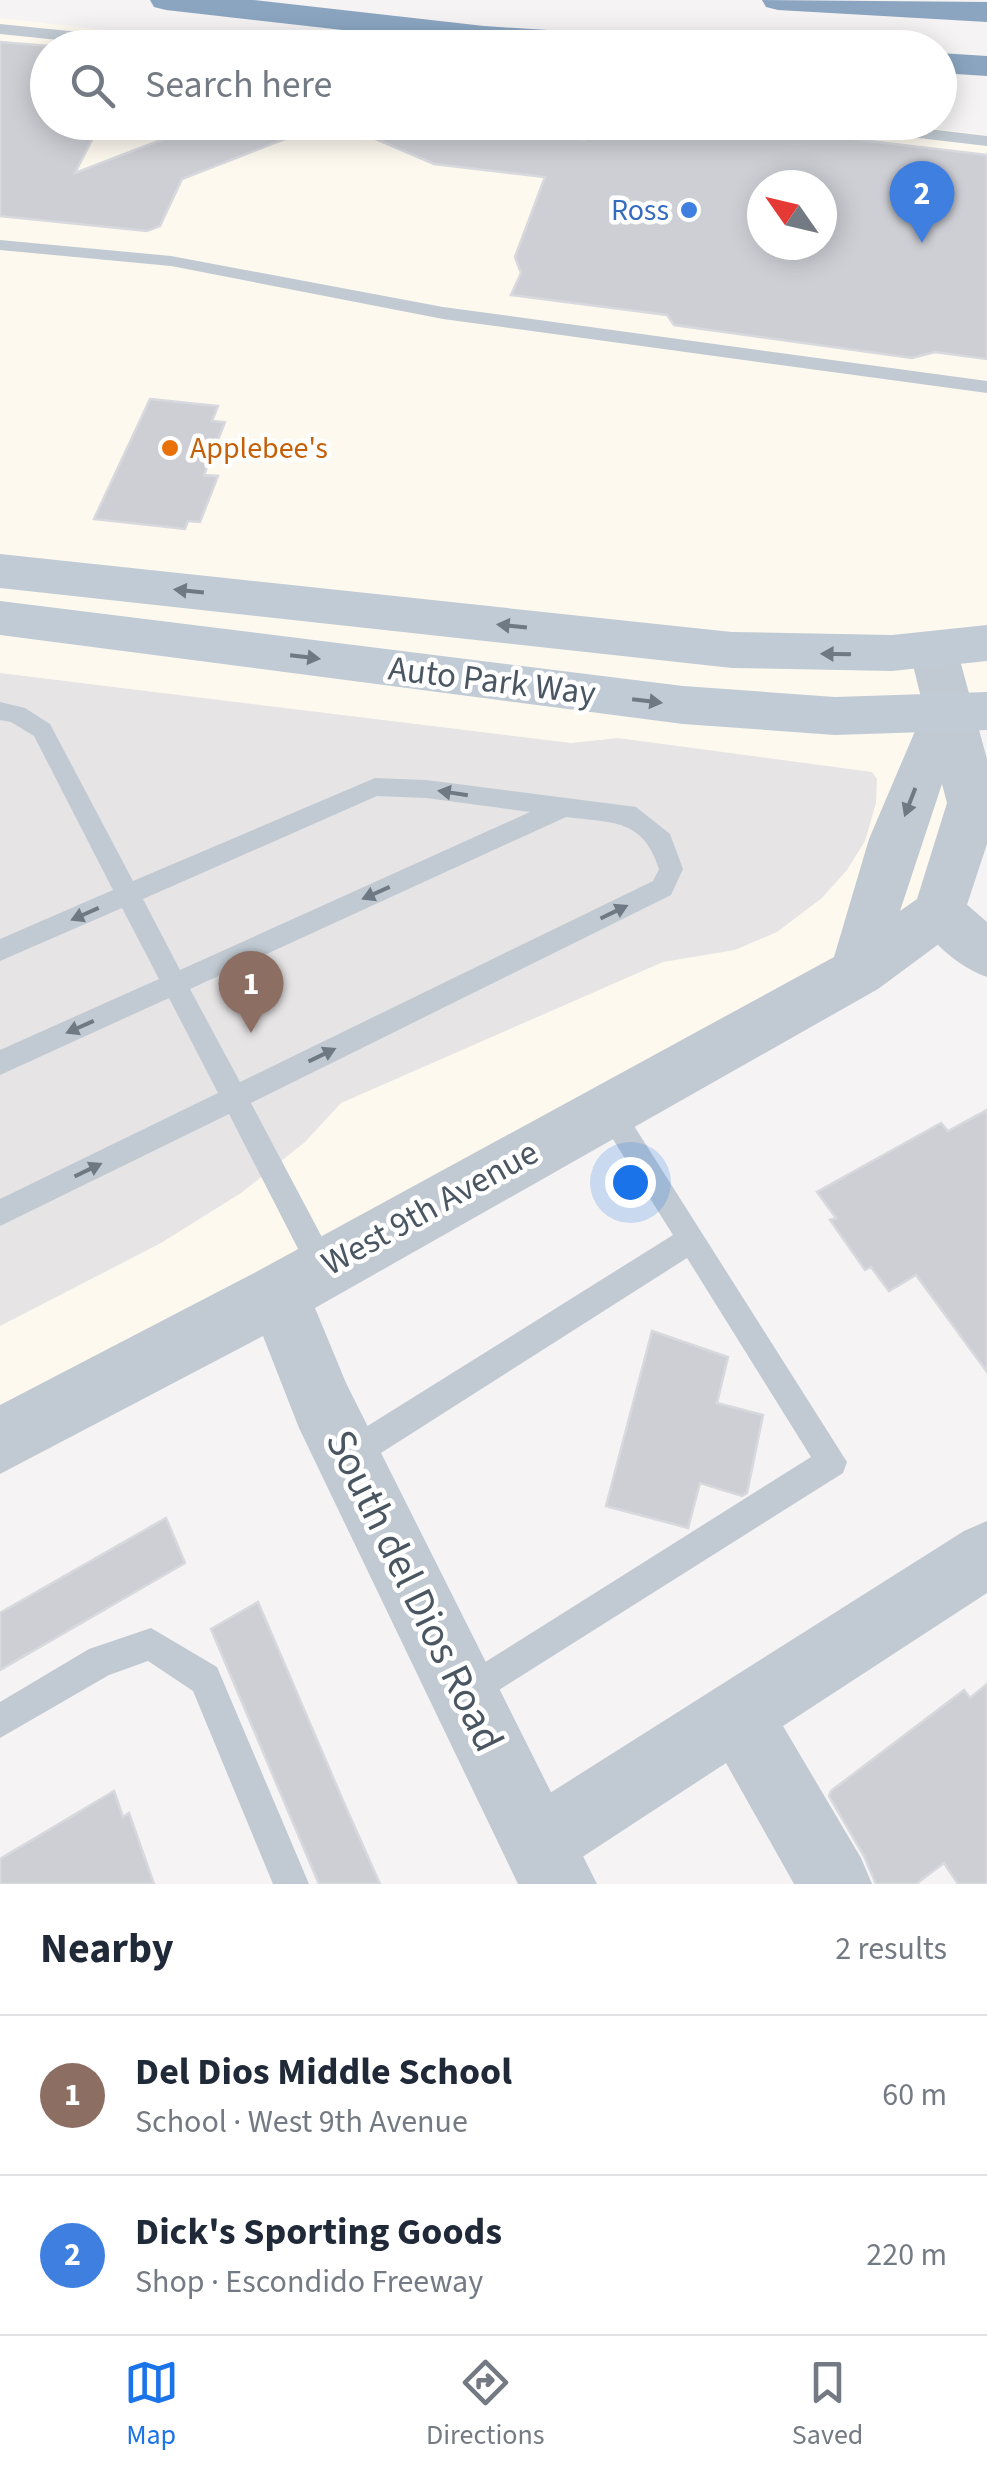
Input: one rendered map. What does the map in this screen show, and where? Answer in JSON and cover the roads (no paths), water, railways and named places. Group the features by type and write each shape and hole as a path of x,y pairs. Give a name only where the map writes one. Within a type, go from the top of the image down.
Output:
{"highway":[{"path":"166,0 431,30"},
{"path":"778,0 987,12"},
{"path":"957,63 987,66"}],"main road":[{"name":"Auto Park Way","path":"0,571 732,650 839,655 934,653 987,643"},
{"name":"Auto Park Way","path":"0,618 682,706 835,716 968,712"}],"street":[{"path":"934,653 968,712 973,802 972,860 940,914 986,959"},
{"path":"858,972 872,904 910,800 968,712"},
{"name":"West 9th Avenue","path":"0,1441 301,1281 858,972 940,914"},
{"name":"South del Dios Road","path":"301,1281 322,1404 548,1863"},
{"path":"548,1863 737,1714 987,1554"},
{"path":"737,1714 836,1884"}],"lane":[{"path":"0,29 30,32"},
{"path":"957,138 987,141"},
{"path":"0,245 171,261 443,313 987,387"},
{"path":"0,711 16,714 42,730 176,983 234,1098 301,1281"},
{"path":"0,950 375,787 426,788 636,817 662,841 671,869 662,888 0,1213"},
{"path":"0,1063 561,809"},
{"path":"465,1695 832,1462 608,1108"},
{"path":"348,1457 691,1240"},
{"path":"0,1721 101,1661 150,1644 205,1679 291,1884"}],"place":[{"name":"Ross","path":"689,210"},
{"name":"Dick's Sporting Goods","path":"922,243"},
{"name":"Applebee's","path":"170,448"},
{"name":"Del Dios Middle School","path":"251,1033"}]}
